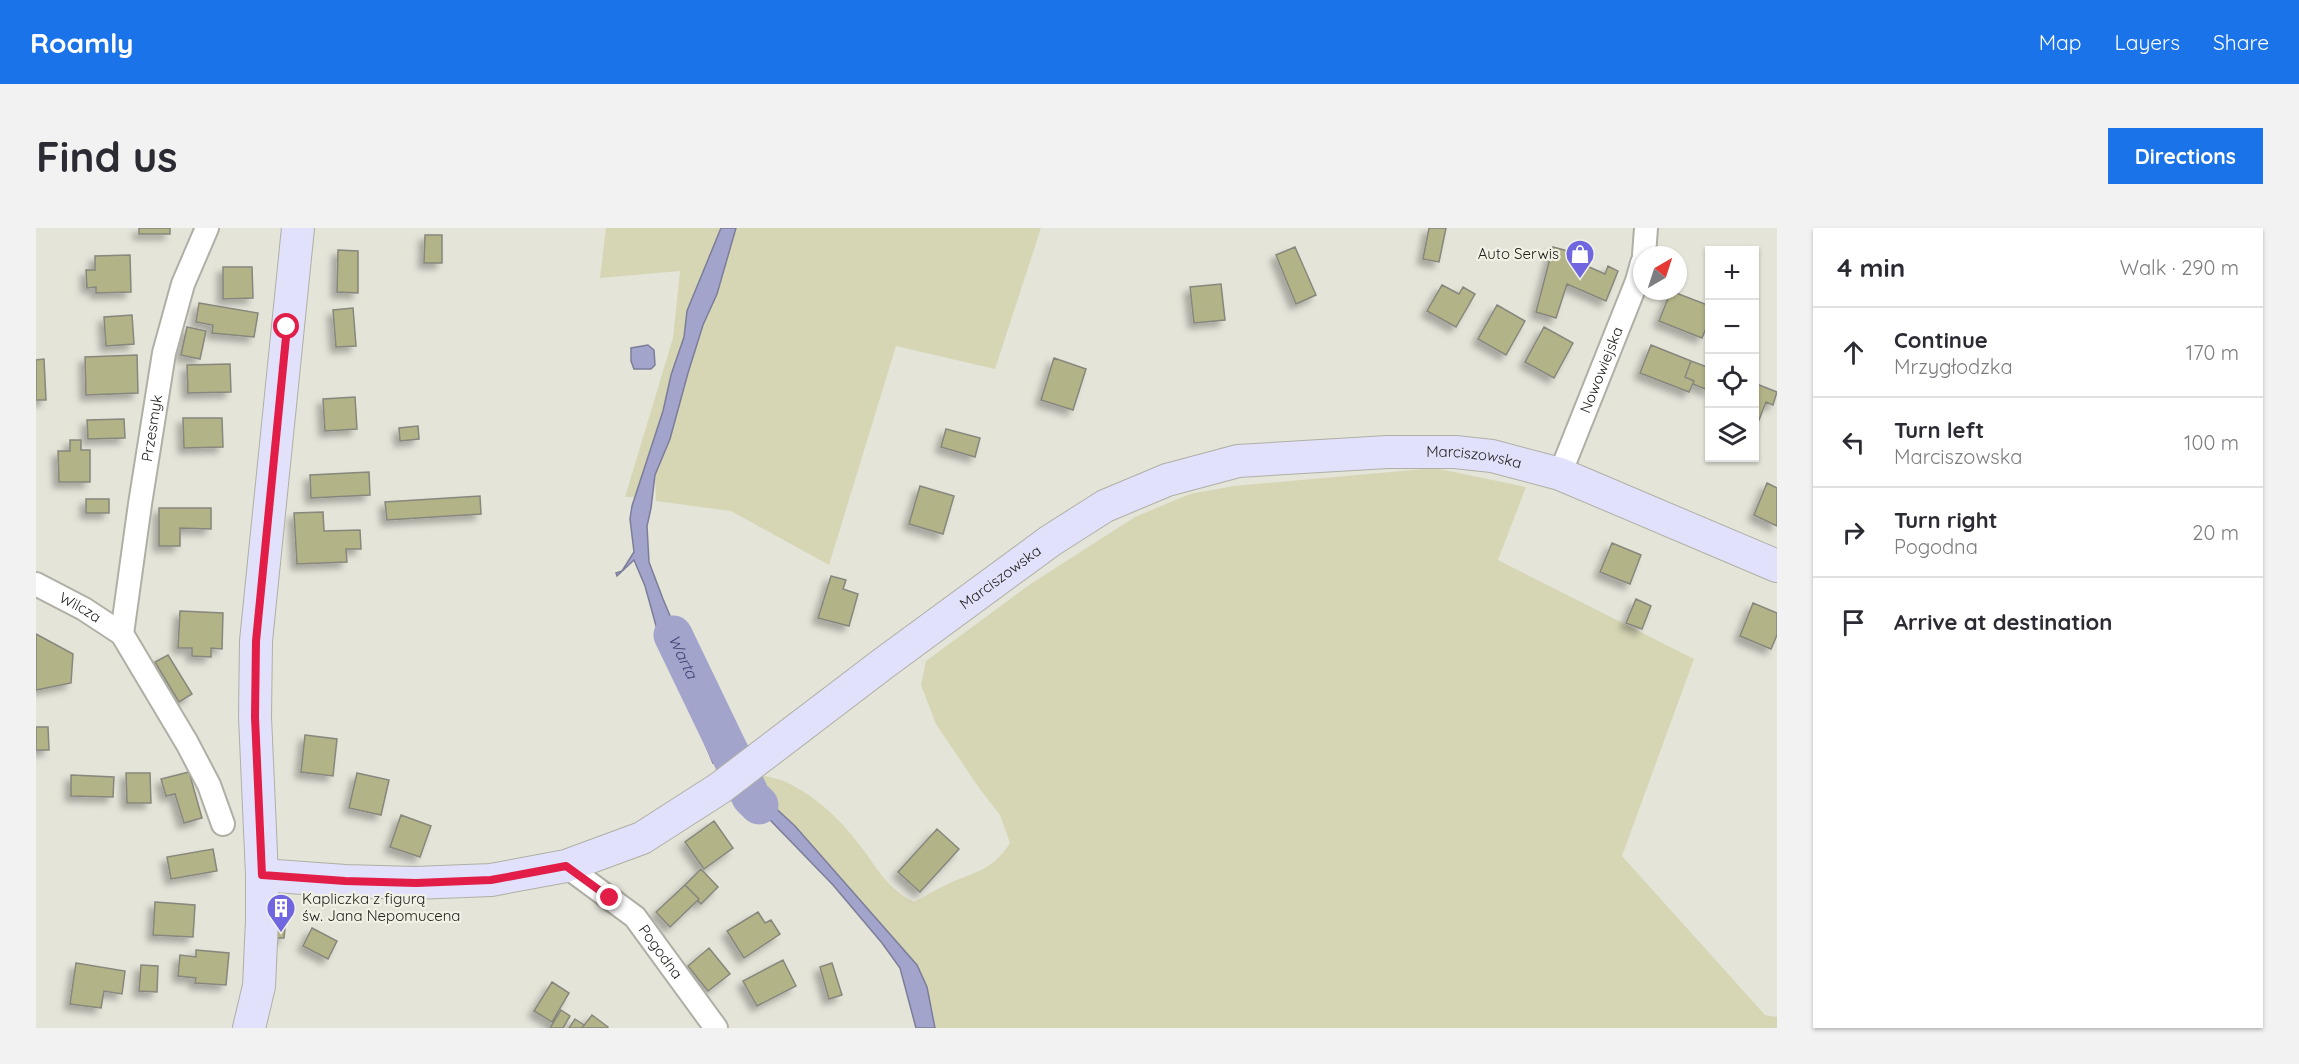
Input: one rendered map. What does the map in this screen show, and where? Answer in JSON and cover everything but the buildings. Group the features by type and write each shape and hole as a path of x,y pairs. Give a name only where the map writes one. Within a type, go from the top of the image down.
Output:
{"street":[{"name":"Przesmyk","path":"122,634 164,353 183,284 207,228"},
{"path":"249,1028 259,986 262,875 255,717 256,641 297,228"},
{"path":"1645,246 1646,228"},
{"name":"Nowowiejska","path":"1560,474 1633,291"},
{"name":"Marciszowska","path":"262,875 416,883 491,880 566,866 642,838 720,788 1050,541 1105,506 1167,480 1238,461 1386,452 1474,454 1516,462 1560,474 1777,566"},
{"name":"Wilcza","path":"36,584 84,609 122,634"},
{"path":"122,634 187,742 209,785 223,824"},
{"name":"Pogodna","path":"566,866 635,917 716,1028"}],"green space":[{"path":"606,228 721,228 687,311 684,337 635,497 625,497 673,338 680,271 600,278"},
{"path":"736,228 1041,228 995,369 896,346 829,565 731,511 656,501 655,475 670,439 703,325 717,294"},
{"path":"1435,468 1526,487 1498,560 1694,659 1622,856 1765,1015 1777,1017 1777,1028 935,1028 933,1012 917,965 795,826 751,783 757,774 788,783 810,796 844,826 888,883 914,902 988,866 1003,853 1010,843 1000,815 936,724 921,685 926,661 1032,583 1135,517 1190,494 1234,486"}],"water":[{"path":"721,228 736,228 717,294 703,325 670,439 655,475 647,526 649,562 663,599 689,661 706,678 680,689 660,640 645,586 634,560 617,576 616,573 622,571 634,552 630,519 632,506 684,337 687,311"},
{"path":"648,345 654,350 655,365 651,369 634,369 631,361 631,348"},
{"path":"714,698 739,743 713,763 690,708"},
{"path":"751,783 795,826 917,965 927,987 935,1028 916,1028 900,968 833,885 742,791"}],"waterway":[{"name":"Warta","path":"673,635 751,797 759,805"}],"place":[{"name":"Auto Serwis","path":"1580,280"},
{"name":"Kapliczka z figurą św. Jana Nepomucena","path":"281,934"}],"route":[{"path":"287,327 256,641 255,717 262,875 416,883 491,880 566,866 610,898"}]}
